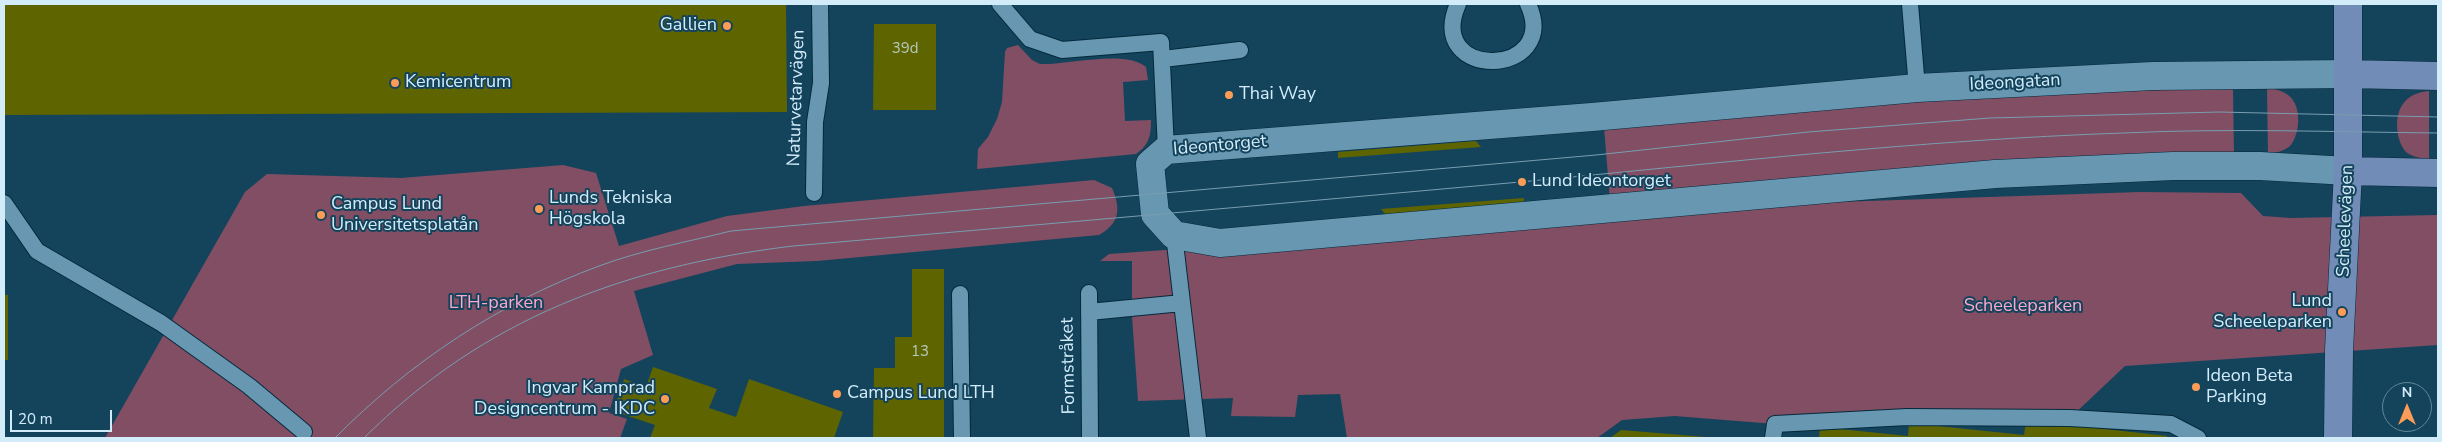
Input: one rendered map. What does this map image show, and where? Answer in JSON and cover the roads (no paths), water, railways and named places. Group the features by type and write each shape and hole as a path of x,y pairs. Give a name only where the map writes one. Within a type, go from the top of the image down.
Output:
{"street":[{"name":"Scheelevägen","path":"2338,438 2339,350 2348,171 2348,4"},
{"name":"Ideongatan","path":"1592,117 1917,88 2153,76 2348,74 2438,76"},
{"name":"Ideontorget","path":"1174,235 1155,214 1150,164 1166,150 1592,117"},
{"path":"1174,235 1220,243 1995,174 2122,167 2260,166 2348,171 2438,173"}],"lane":[{"name":"Naturvetarvägen","path":"814,193 815,122 821,83 820,4"},
{"path":"1000,4 1030,39 1062,50 1161,42 1166,150"},
{"path":"1458,4 1452,25 1459,45 1476,59 1496,63 1516,55 1530,38 1532,17 1528,4"},
{"path":"1910,4 1917,88"},
{"path":"1163,59 1240,50"},
{"path":"4,202 37,251 161,323 249,386 304,432"},
{"path":"1174,235 1198,438"},
{"path":"960,294 962,438"},
{"name":"Formstråket","path":"1089,294 1090,438"},
{"path":"1089,312 1182,303"},
{"path":"1773,438 1775,424 1907,417 2070,418 2171,424 2198,438"}],"tram line":[{"path":"335,438 364,410 425,360 458,337 526,298 615,260 731,231 1596,155 1808,132 1990,118 2219,112 2438,117"},
{"path":"364,438 410,396 458,360 509,330 561,304 616,284 673,268 732,255 793,246 1972,141 2047,136 2202,131 2438,133"}],"place":[{"name":"Gallien","path":"727,26"},
{"name":"Kemicentrum","path":"395,83"},
{"name":"Thai Way","path":"1229,95"},
{"name":"Lund Ideontorget","path":"1522,182"},
{"name":"Lunds Tekniska Högskola","path":"539,209"},
{"name":"Campus Lund Universitetsplatån","path":"321,215"},
{"name":"Lund Scheeleparken","path":"2342,312"},
{"name":"Ideon Beta Parking","path":"2196,387"},
{"name":"Campus Lund LTH","path":"837,394"},
{"name":"Ingvar Kamprad Designcentrum - IKDC","path":"665,399"}],"park label":[{"name":"LTH-parken","path":"496,304"},
{"name":"Scheeleparken","path":"2023,307"}]}
